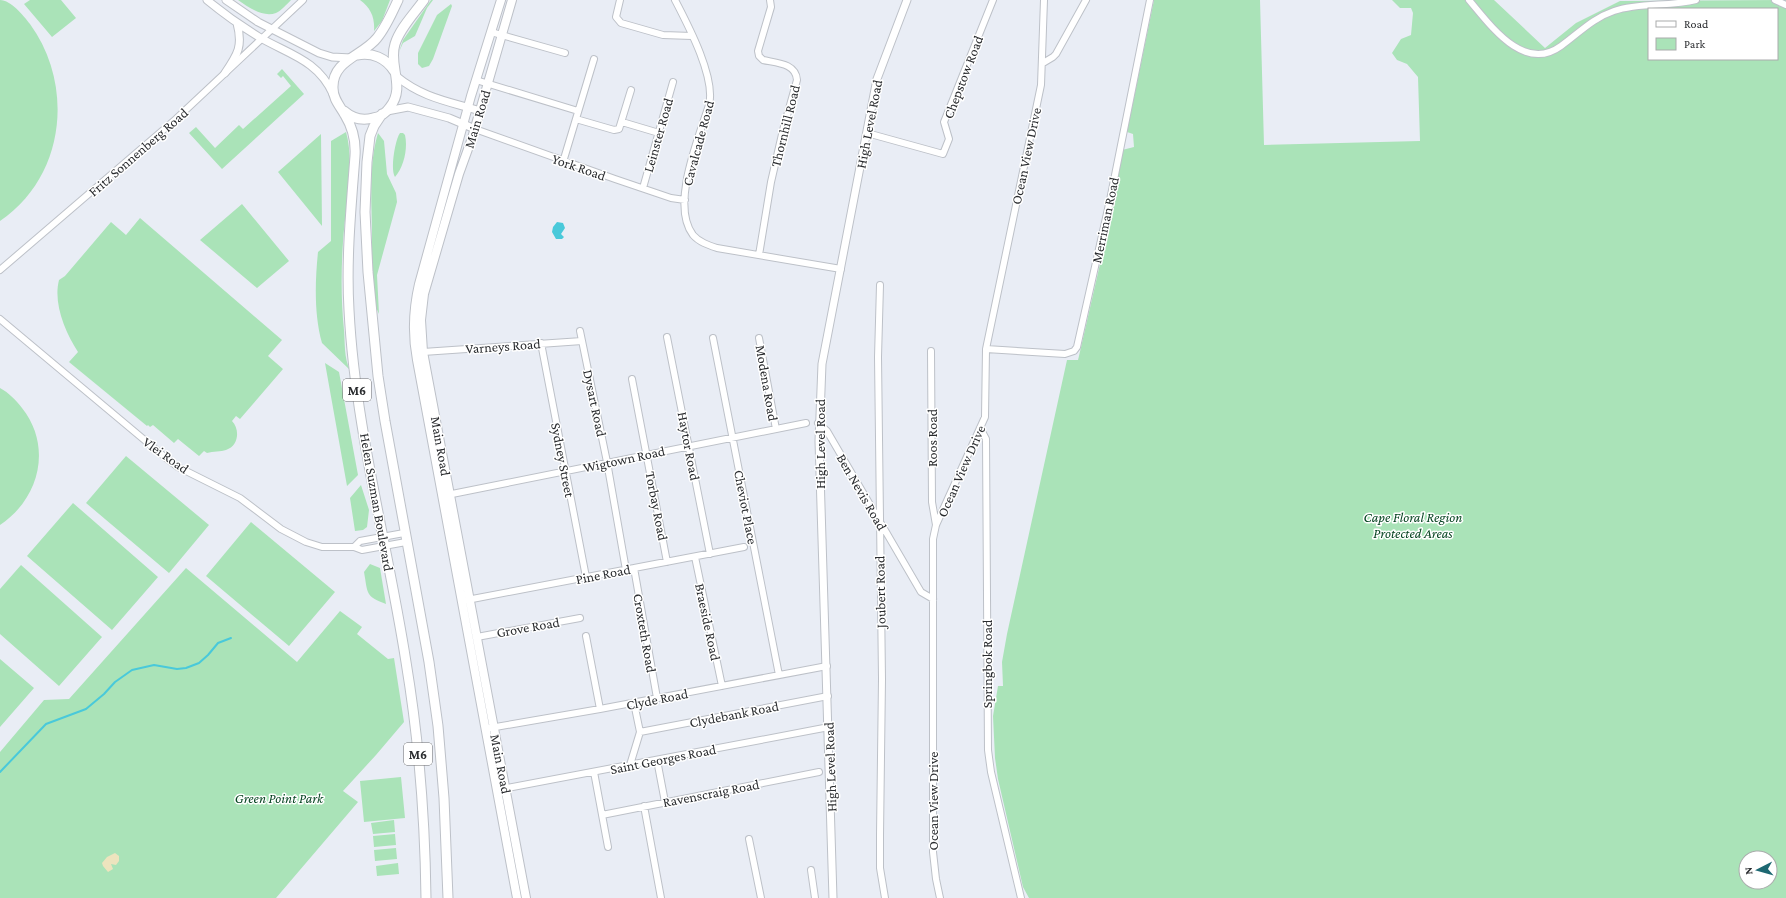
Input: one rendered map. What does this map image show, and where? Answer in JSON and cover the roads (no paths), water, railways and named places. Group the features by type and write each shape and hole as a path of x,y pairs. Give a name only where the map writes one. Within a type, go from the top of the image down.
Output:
{"main road":[{"path":"334,96 333,84 336,73 342,64 369,46 380,35 398,0"},
{"name":"Helen Suzman Boulevard","path":"424,0 395,44 393,56 397,93 394,101 374,126 369,142 366,181 366,236 378,376 405,537 429,662 438,726 444,798 448,880 447,898"},
{"name":"Main Road","path":"501,0 463,124 418,284 413,314 417,360 446,495 490,728 517,898"},
{"name":"Main Road","path":"446,495 423,352 421,320 424,294 512,0"},
{"path":"353,57 369,54 380,58 388,64 395,75"},
{"name":"Helen Suzman Boulevard","path":"334,96 352,129 356,146 347,265 352,343 362,417 406,662 413,711 422,797 426,898"},
{"path":"341,109 350,115 361,119 373,118 384,113"},
{"name":"Main Road","path":"466,600 477,637 490,728"},
{"name":"Main Road","path":"501,790 526,898"}],"street":[{"path":"207,0 237,23 262,39 278,46 315,68 327,81 334,96"},
{"path":"226,0 243,13 323,55 336,58 353,57"},
{"name":"Fritz Sonnenberg Road","path":"0,270 142,149 303,0"},
{"path":"620,0 616,13 616,19 621,22 663,35 692,36"},
{"name":"Cavalcade Road","path":"675,0 692,36 709,80 711,96 689,169 684,200 689,228 697,239 711,246 841,269"},
{"name":"Thornhill Road","path":"759,255 771,182 783,130 797,80 796,73 793,68 763,60 759,56 758,51 771,7 770,0"},
{"name":"High Level Road","path":"834,898 818,423 823,350 841,269 882,63 907,0"},
{"name":"Chepstow Road","path":"867,133 943,154 949,139 944,122 993,0"},
{"name":"Ocean View Drive","path":"940,898 933,852 933,543 936,525 980,428 986,409 986,349 1041,85 1043,63 1044,0"},
{"path":"1043,63 1056,54 1086,0"},
{"name":"Merriman Road","path":"986,349 1065,354 1074,351 1077,346 1112,192 1150,0"},
{"path":"1469,0 1485,20 1502,36 1521,50 1536,55 1551,52 1563,45 1584,26 1597,18 1614,11 1640,6 1680,3 1696,0"},
{"path":"1775,0 1786,5"},
{"path":"225,73 236,56 240,46 240,36 237,23"},
{"path":"491,32 565,53"},
{"path":"564,162 594,59"},
{"path":"395,75 416,91 480,111"},
{"path":"476,80 578,111"},
{"name":"Leinster Road","path":"643,188 673,82"},
{"path":"576,119 614,130 619,129 631,90"},
{"path":"384,113 408,107 449,118 474,129"},
{"path":"622,122 659,133"},
{"name":"York Road","path":"474,129 564,162 672,198 684,200"},
{"name":"Joubert Road","path":"880,286 878,350 882,687 880,868 885,898"},
{"name":"Vlei Road","path":"0,319 132,431 178,467 240,498 281,529 298,539 322,547 354,547 362,550 384,541 405,537"},
{"name":"Dysart Road","path":"580,331 607,462 626,570"},
{"name":"Haytor Road","path":"667,337 710,554"},
{"name":"Cheviot Place","path":"713,338 779,675"},
{"name":"Modena Road","path":"759,338 776,429"},
{"name":"Varneys Road","path":"423,352 582,341"},
{"name":"Sydney Street","path":"541,344 586,577"},
{"name":"Roos Road","path":"932,351 932,502 936,525"},
{"name":"Torbay Road","path":"632,379 667,562"},
{"name":"Wigtown Road","path":"446,495 806,423"},
{"name":"Ben Nevis Road","path":"818,423 827,431 922,592 933,599"},
{"name":"Springbok Road","path":"980,428 986,439 988,750 991,772 1021,898"},
{"name":"Vlei Road","path":"354,547 360,541 384,541 405,537"},
{"name":"Pine Road","path":"466,600 744,547"},
{"name":"Braeside Road","path":"695,557 722,686"},
{"name":"Croxteth Road","path":"634,568 657,698"},
{"name":"Grove Road","path":"477,637 580,618"},
{"path":"586,636 600,709"},
{"name":"Clyde Road","path":"490,728 634,703 827,666"},
{"name":"Clydebank Road","path":"640,732 828,696"},
{"path":"630,765 640,732 634,703"},
{"name":"Saint Georges Road","path":"501,790 829,727"},
{"path":"656,760 665,802"},
{"path":"594,772 608,847"},
{"name":"Ravenscraig Road","path":"602,815 819,772"},
{"path":"644,806 661,898"},
{"path":"749,839 761,898"},
{"path":"811,870 815,898"}],"water":[{"path":"557,222 563,223 565,228 561,234 564,237 562,239 556,239 552,232 553,227"}],"waterway":[{"path":"0,772 46,724 86,709 104,694 115,682 132,670 154,665 177,669 186,668 199,663 218,643 231,638"}],"park label":[{"name":"Cape Floral Region Protected Areas","path":"1413,526"},
{"name":"Green Point Park","path":"279,798"}]}
